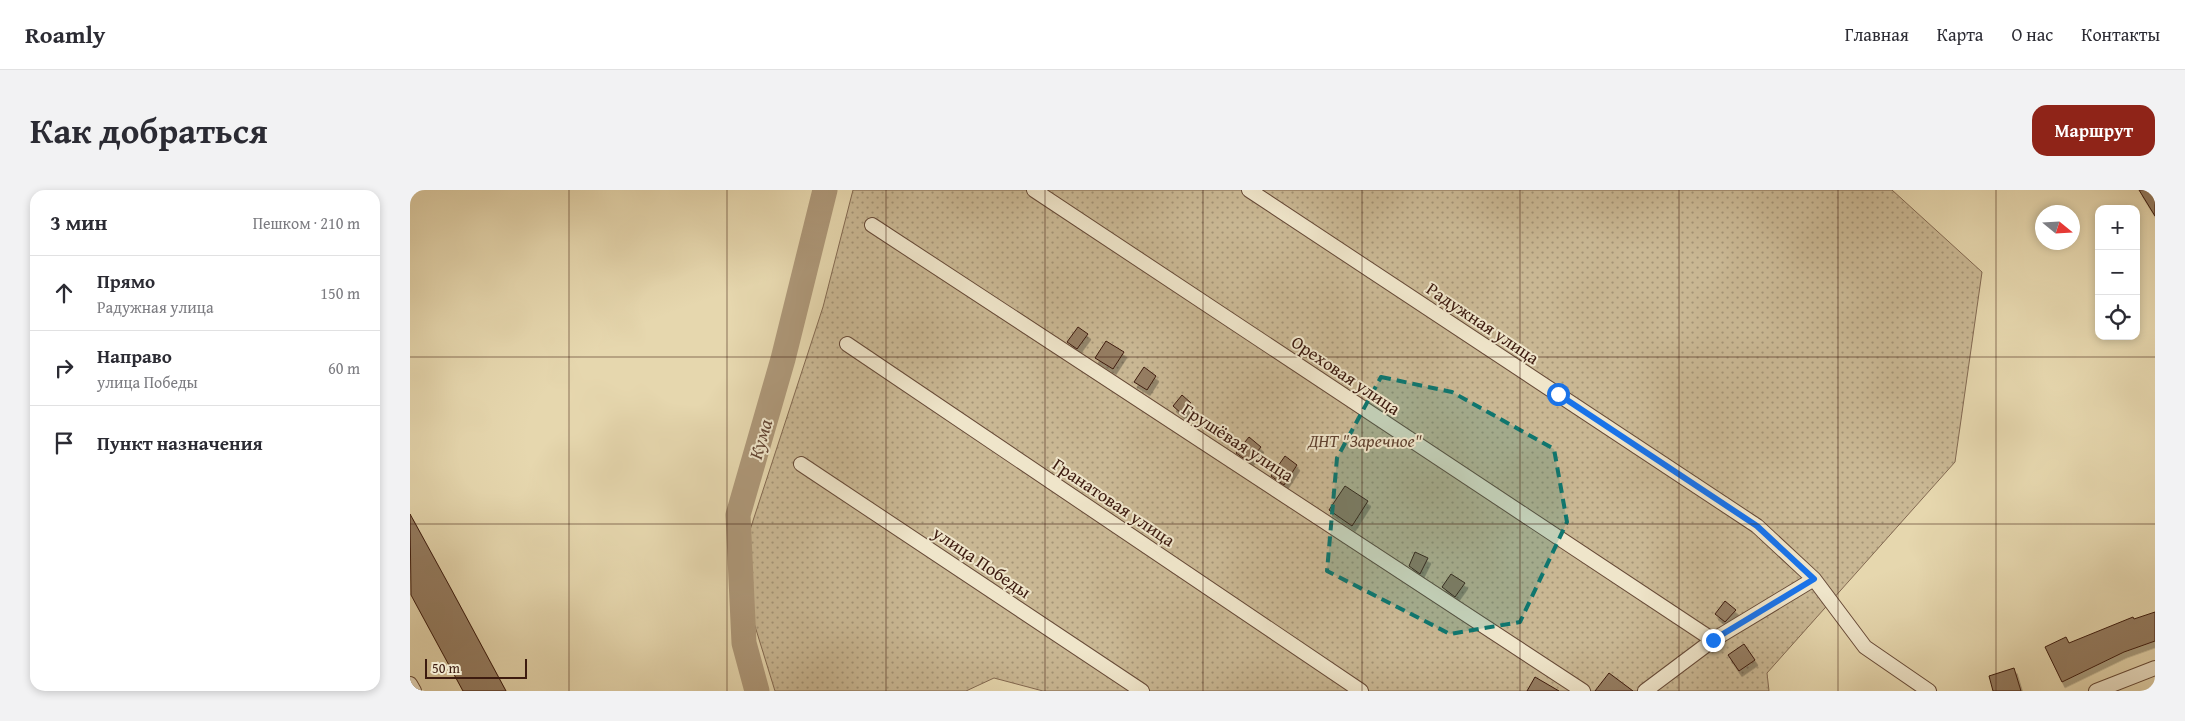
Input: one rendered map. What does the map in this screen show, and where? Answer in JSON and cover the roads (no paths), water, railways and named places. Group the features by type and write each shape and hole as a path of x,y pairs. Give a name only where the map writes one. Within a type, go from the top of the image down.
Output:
{"street":[{"name":"Ореховая улица","path":"1034,190 1713,640"},
{"name":"Радужная улица","path":"1249,190 1757,526 1814,579"},
{"name":"Грушёвая улица","path":"872,225 1584,691"},
{"name":"Гранатовая улица","path":"847,344 1361,691"},
{"name":"улица Победы","path":"801,464 1142,691"},
{"path":"1646,691 1713,640 1814,579 1865,647 1928,691"},
{"path":"2096,691 2155,668"},
{"path":"410,684 414,691"}],"waterway":[{"name":"Кума","path":"757,691 744,643 738,515 783,359 825,190"}],"park label":[{"name":"ДНТ \"Заречное\"","path":"1365,440"}]}
